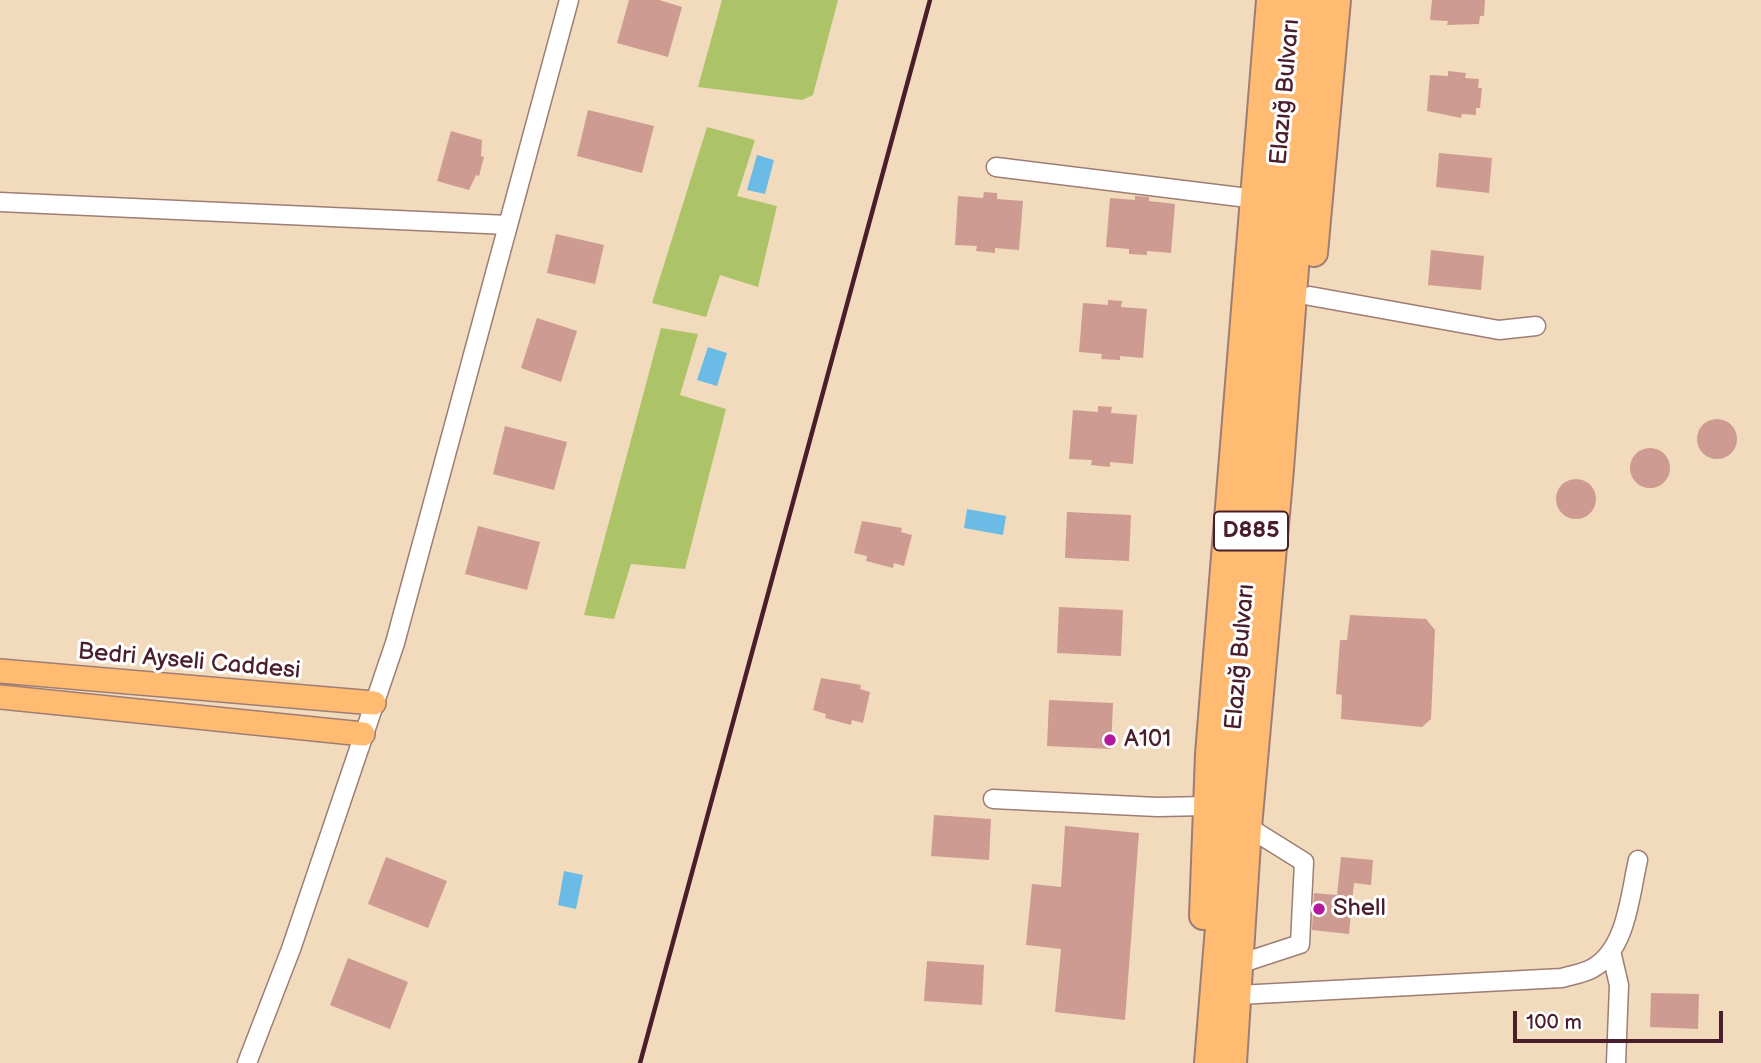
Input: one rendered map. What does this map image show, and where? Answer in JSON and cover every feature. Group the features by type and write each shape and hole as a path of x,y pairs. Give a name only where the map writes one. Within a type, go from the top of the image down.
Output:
{"highway":[{"path":"1206,1063 1202,937 1207,806 1270,0"},
{"name":"Elazığ Bulvarı","path":"1206,1063 1294,0"},
{"name":"Elazığ Bulvarı","path":"1233,1063 1248,828 1280,468 1315,0"},
{"path":"1280,468 1308,326 1337,0"}],"main road":[{"name":"Bedri Ayseli Caddesi","path":"0,671 374,703"},
{"path":"0,697 363,734"}],"street":[{"path":"247,1063 291,949 395,643 569,0"},
{"path":"996,167 1256,199"},
{"path":"0,202 508,225"},
{"path":"1310,296 1499,330 1536,326"},
{"path":"993,799 1207,806"},
{"path":"1239,964 1300,944 1304,862 1248,828"},
{"path":"1238,995 1562,978 1592,969 1611,951 1620,932 1638,860"},
{"path":"1611,951 1619,985 1616,1063"}],"green space":[{"path":"722,0 838,0 813,95 802,100 698,87"},
{"path":"707,127 755,140 737,196 777,206 758,287 720,275 706,317 652,303"},
{"path":"661,328 698,334 680,395 726,409 685,569 631,564 614,619 584,615"}],"water":[{"path":"757,155 774,160 765,194 747,190"},
{"path":"708,347 727,353 717,386 697,380"},
{"path":"967,509 1006,516 1003,535 964,528"},
{"path":"564,871 583,875 576,909 558,905"}],"building":[{"path":"629,0 659,0 682,7 668,57 617,43"},
{"path":"1432,0 1485,0 1484,16 1480,16 1479,24 1447,25 1448,21 1430,20"},
{"path":"1448,71 1466,73 1465,78 1479,79 1478,88 1482,88 1480,108 1476,108 1476,115 1462,114 1461,118 1427,111 1430,75 1448,76"},
{"path":"588,110 654,126 642,173 577,156"},
{"path":"451,131 482,140 481,156 484,157 479,176 476,175 469,190 437,181"},
{"path":"1439,153 1492,158 1489,193 1436,187"},
{"path":"984,192 997,193 997,199 1023,201 1019,250 995,248 995,253 976,251 977,246 955,245 958,196 983,198"},
{"path":"1135,196 1149,197 1149,201 1175,204 1171,253 1147,251 1147,255 1129,254 1129,249 1106,247 1110,198 1135,200"},
{"path":"556,234 604,245 595,284 547,273"},
{"path":"1431,250 1484,256 1481,290 1428,285"},
{"path":"1108,300 1122,301 1121,307 1147,309 1143,358 1120,356 1120,360 1101,359 1102,354 1079,352 1083,303 1108,305"},
{"path":"537,318 577,331 561,382 521,368"},
{"path":"1098,406 1112,407 1111,413 1137,415 1133,464 1110,462 1110,467 1091,465 1092,460 1069,459 1073,410 1098,412"},
{"path":"1717,419 1731,425 1737,439 1731,453 1717,459 1703,453 1697,439 1703,425"},
{"path":"505,426 567,442 554,490 493,474"},
{"path":"1650,448 1664,454 1670,468 1664,482 1650,488 1636,482 1630,468 1636,454"},
{"path":"1576,479 1590,485 1596,499 1590,513 1576,519 1562,513 1556,499 1562,485"},
{"path":"1067,512 1131,515 1129,561 1065,558"},
{"path":"862,521 902,528 901,532 912,535 904,566 894,563 893,568 866,561 867,556 854,553"},
{"path":"478,526 540,542 527,590 465,574"},
{"path":"1059,607 1123,610 1121,656 1057,653"},
{"path":"1350,615 1426,619 1435,630 1431,719 1422,727 1341,719 1342,695 1336,694 1340,640 1347,640"},
{"path":"821,678 861,685 860,689 870,692 863,723 852,720 851,725 825,718 826,714 813,710"},
{"path":"1049,700 1113,703 1111,749 1047,746"},
{"path":"934,815 991,819 989,860 931,856"},
{"path":"1065,826 1139,833 1125,1020 1055,1012 1061,949 1026,945 1032,884 1061,887"},
{"path":"386,857 447,881 428,928 368,904"},
{"path":"1341,857 1373,860 1371,885 1354,883 1349,934 1312,930 1314,893 1337,895"},
{"path":"348,958 408,982 390,1029 330,1005"},
{"path":"927,961 984,965 982,1005 924,1001"},
{"path":"1651,993 1699,994 1698,1029 1650,1027"}],"railway":[{"path":"640,1063 930,0"}],"place":[{"name":"A101","path":"1110,740"},
{"name":"Shell","path":"1319,909"}]}
